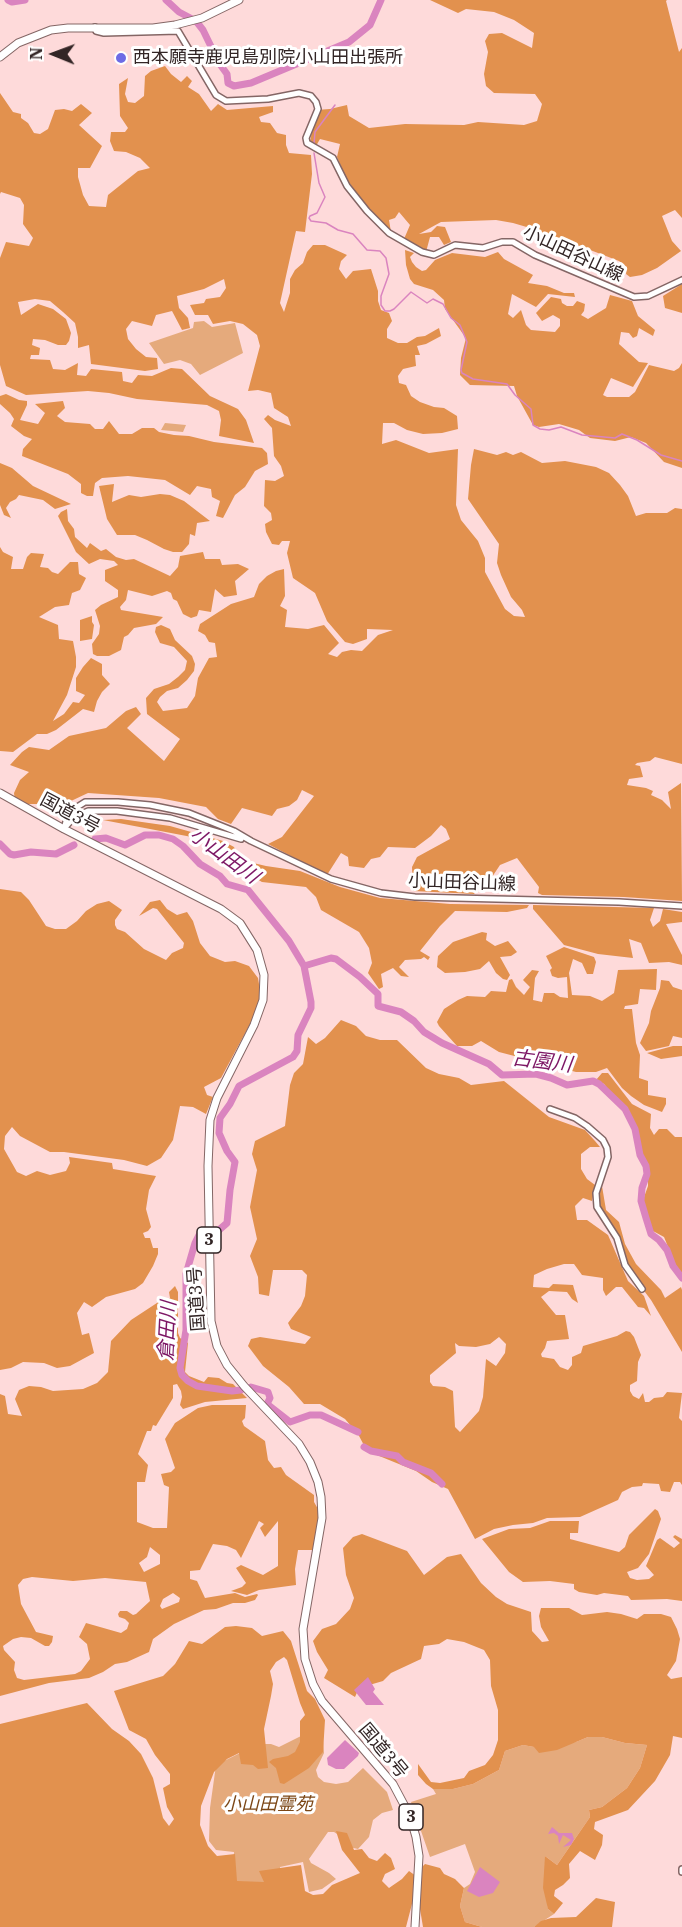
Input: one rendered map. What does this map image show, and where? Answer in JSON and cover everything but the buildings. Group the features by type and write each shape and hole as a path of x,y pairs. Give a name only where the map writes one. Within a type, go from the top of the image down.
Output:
{"highway":[{"path":"0,57 18,43 41,32 68,27 145,28 175,25 199,19 239,0"},
{"name":"国道3号","path":"0,793 231,916 248,933 260,958 264,980 260,1011 217,1098 210,1120 208,1178 211,1321 217,1346 227,1365 298,1443 310,1462 318,1482 322,1518 303,1629 305,1659 313,1684 322,1701 393,1784 410,1816 419,1856 415,1927"}],"main road":[{"name":"小山田谷山線","path":"95,27 99,33 178,31 216,95 226,101 268,99 299,93 311,96 318,109 306,138 307,143 333,158 347,186 383,228 397,240 422,252 434,255 455,245 483,248 502,242 513,242 535,255 634,297 648,296 682,280"},
{"name":"小山田谷山線","path":"64,829 67,818 79,805 91,801 118,801 189,813 234,831 251,842"},
{"name":"小山田谷山線","path":"64,829 73,818 88,811 117,811 170,819 251,842 342,883 393,895 682,906"},
{"path":"550,1109 575,1118 603,1140 608,1157 596,1193 597,1207 617,1238 625,1265 642,1290"}],"green space":[{"path":"204,321 212,327 235,323 243,353 200,375 191,364 180,360 164,364 149,343 193,328 194,322"},
{"path":"165,423 186,425 183,432 161,430"},
{"name":"小山田霊苑","path":"301,1736 323,1739 324,1753 316,1770 318,1777 324,1782 336,1784 348,1782 363,1768 387,1792 393,1810 382,1813 373,1820 369,1837 358,1849 349,1847 348,1841 334,1832 328,1832 309,1859 311,1863 336,1879 322,1889 309,1892 303,1862 280,1867 281,1890 232,1883 234,1852 216,1850 209,1841 210,1808 216,1765 258,1744 271,1744 279,1747"},
{"path":"588,1737 602,1737 625,1743 647,1745 640,1768 627,1788 602,1807 589,1810 590,1817 557,1865 545,1856 548,1909 554,1914 534,1927 482,1927 465,1922 460,1906 464,1888 470,1884 475,1872 465,1844 430,1857 411,1802 436,1794 433,1789 453,1789 473,1784 499,1770 505,1751 523,1745 534,1747 576,1742"}],"shaded area":[{"path":"430,0 667,0 679,52 682,48 682,218 675,210 662,216 672,241 681,251 657,268 642,275 630,277 626,274 627,267 619,261 577,245 532,233 530,228 496,220 441,222 419,234 431,232 437,226 445,227 451,242 444,245 439,237 430,237 426,252 404,239 410,225 399,212 395,218 389,220 391,232 367,208 346,178 337,157 340,144 320,139 316,146 310,142 316,110 347,105 349,116 369,128 405,124 464,125 478,122 524,125 537,121 542,104 535,94 494,93 486,86 484,74 488,52 485,41 489,34 502,33 532,48 534,33 514,20 494,12 466,9 458,13"},
{"path":"165,66 181,82 187,76 192,81 188,87 199,94 211,111 218,104 227,110 273,106 273,112 259,117 261,122 270,123 277,133 286,135 289,153 311,155 312,174 305,232 296,231 280,303 284,312 290,293 290,279 295,270 303,263 307,252 313,245 325,245 347,255 341,261 339,269 346,279 353,271 371,269 381,310 389,313 392,321 387,329 387,338 398,343 407,343 439,328 441,336 417,346 420,355 415,355 416,366 403,369 398,376 399,383 406,385 411,396 420,402 444,408 457,416 458,429 423,434 407,430 394,423 383,423 382,444 396,440 429,453 458,449 456,505 461,520 478,541 485,558 485,572 505,609 514,616 525,617 511,597 501,575 497,563 499,544 468,499 474,449 497,455 506,452 513,455 521,452 542,463 565,461 596,467 609,473 620,485 628,496 636,516 646,513 667,513 675,508 682,509 682,764 655,757 650,761 637,763 635,765 640,766 643,777 629,779 627,785 653,791 651,795 662,800 671,809 668,792 681,783 682,901 542,895 538,893 539,887 517,858 500,865 490,880 479,886 474,894 413,891 412,867 417,857 450,839 446,829 441,825 415,848 388,847 380,857 371,859 364,868 349,866 348,857 341,853 327,875 268,844 282,837 314,796 302,790 297,800 289,806 277,809 272,816 242,808 231,824 218,819 206,807 159,798 88,793 71,801 63,813 56,813 54,804 22,804 15,801 14,793 20,780 29,772 10,765 22,752 29,747 49,750 69,736 106,728 126,711 136,707 141,714 127,728 164,761 180,739 147,714 146,698 154,689 169,684 178,677 185,670 187,661 174,647 160,643 155,632 156,627 161,625 170,629 175,640 192,656 195,664 194,671 187,680 178,688 167,691 157,702 163,711 187,708 195,696 198,678 209,658 217,657 215,643 209,642 205,635 198,631 200,624 231,604 254,597 259,584 276,571 284,569 285,596 280,606 287,610 285,627 308,629 324,625 339,643 328,654 337,657 342,652 362,651 378,635 393,630 367,629 367,639 353,644 345,642 327,621 315,593 293,578 287,553 290,541 282,541 279,545 272,544 266,532 265,524 272,520 271,513 264,506 265,480 275,481 284,476 274,456 272,428 264,419 268,415 291,426 288,417 274,408 271,393 258,390 248,391 260,346 257,335 243,324 230,321 213,324 208,315 195,315 190,305 220,297 226,288 224,279 204,289 177,296 179,308 188,318 190,328 182,330 172,311 156,315 152,326 132,321 126,329 128,339 146,357 157,358 158,369 145,371 91,364 89,345 78,348 75,323 63,312 50,301 35,299 18,302 21,315 38,304 53,309 66,319 71,333 66,345 33,339 32,345 40,348 39,355 31,355 30,359 50,360 53,369 65,370 78,363 77,375 86,376 91,369 122,372 123,381 132,383 138,375 152,376 171,368 182,369 210,396 238,409 246,420 254,443 219,436 221,420 219,411 207,405 137,399 88,391 26,395 6,386 0,365 0,258 6,242 29,246 33,238 23,224 24,205 20,198 1,192 0,194 0,93 13,112 21,114 21,118 28,123 34,133 40,134 48,129 55,110 72,111 81,104 92,113 79,125 102,146 90,168 78,168 78,177 89,206 106,207 108,195 138,171 150,168 140,158 126,152 114,151 110,141 111,132 125,132 128,128 120,116 119,84 128,78 125,94 128,102 135,103 144,96 145,76"},
{"path":"405,250 414,253 410,257 412,262 422,271 426,270 435,260 452,253 485,257 498,252 504,259 533,275 528,283 547,286 564,293 574,293 575,297 548,294 536,307 512,294 508,314 513,318 521,310 526,325 531,330 555,332 560,326 560,319 553,315 542,321 536,313 551,297 561,299 562,303 567,306 573,306 577,301 585,304 581,315 588,319 606,308 610,295 632,301 638,316 655,330 653,336 639,328 637,336 633,338 629,333 621,332 619,344 639,362 648,363 633,387 611,378 603,395 629,397 635,392 649,365 674,371 682,363 682,468 664,462 646,443 631,437 615,441 590,438 579,430 559,424 539,427 533,425 514,386 470,385 460,375 466,338 445,309 444,300 433,290 414,284 410,279"},
{"path":"682,284 682,313 665,308 663,296"},
{"path":"6,394 27,401 20,420 38,424 45,413 35,404 63,401 65,408 57,416 65,422 90,424 95,429 103,429 109,421 119,434 132,434 142,428 154,428 159,432 174,435 262,448 267,453 268,464 255,471 245,487 235,495 223,518 216,516 220,501 212,497 211,489 197,486 190,495 165,480 128,476 102,478 95,483 93,496 87,496 81,493 81,484 68,474 22,456 23,449 32,439 11,426 14,419 0,404 0,396"},
{"path":"0,463 12,468 33,486 71,504 55,509 43,500 19,495 6,508 11,518 4,515 0,505"},
{"path":"114,484 112,502 129,495 141,497 170,495 184,501 210,521 197,523 195,536 190,534 189,544 182,552 164,549 135,535 117,535 107,519 99,486"},
{"path":"67,509 68,521 74,529 75,537 87,548 90,543 101,551 106,549 116,557 126,560 134,559 170,576 178,567 180,556 203,552 205,559 220,559 222,565 238,564 249,569 235,581 237,595 224,597 215,589 211,612 199,610 197,616 191,618 183,614 177,601 167,591 152,596 128,590 126,600 120,607 121,610 163,617 156,624 134,628 124,637 121,650 109,656 97,656 93,654 92,644 99,634 100,626 95,610 118,597 118,590 105,581 105,570 118,565 114,561 100,559 89,564 76,552 58,516"},
{"path":"0,547 3,552 13,557 11,569 23,569 31,553 44,554 40,567 48,568 58,574 70,562 78,562 79,574 86,578 80,590 72,593 69,605 55,607 39,617 58,625 59,639 73,641 76,657 76,667 67,695 53,721 64,714 73,702 79,703 85,695 76,691 76,678 91,658 102,664 102,675 110,684 102,692 94,712 83,709 56,730 47,734 37,734 13,752 0,751"},
{"path":"92,616 94,625 92,639 80,641 80,620"},
{"path":"121,819 170,826 223,841 234,847 238,856 245,861 300,871 340,887 380,898 450,904 529,905 527,908 507,912 455,911 420,951 430,957 428,960 424,957 405,960 399,967 409,977 401,976 393,968 381,974 383,987 379,989 368,973 372,963 369,948 359,932 321,910 316,897 306,887 262,882 228,862 224,848 197,838 103,820"},
{"path":"0,889 21,892 46,926 55,929 66,929 86,911 97,904 109,901 122,910 115,920 117,929 125,932 144,949 166,960 172,953 183,948 184,943 157,909 153,908 139,916 150,902 160,900 167,909 177,915 187,912 193,921 200,943 210,956 225,962 235,961 249,966 258,978 260,990 258,1009 221,1078 204,1087 207,1095 213,1097 206,1114 193,1107 180,1106 173,1140 161,1158 147,1166 124,1160 50,1152 20,1136 12,1127 5,1136 4,1149 17,1172 26,1176 37,1171 50,1175 66,1171 70,1163 69,1157 112,1163 113,1169 156,1176 149,1190 146,1209 151,1227 143,1233 145,1238 150,1238 153,1248 158,1248 153,1266 143,1283 135,1289 106,1297 92,1307 84,1302 77,1313 82,1335 89,1333 94,1353 70,1366 57,1368 44,1363 23,1362 0,1370"},
{"path":"533,905 654,908 650,920 653,927 660,921 663,909 682,912 682,922 666,924 682,955 682,965 669,962 649,963 641,943 629,939 633,958 598,954 564,945 533,909"},
{"path":"482,932 487,933 486,940 495,946 508,941 517,952 511,956 500,957 510,975 507,980 496,973 489,961 480,969 465,972 445,973 437,967 438,956 453,942"},
{"path":"564,947 594,957 596,962 593,974 587,974 582,963 573,959 569,973 572,995 590,996 602,1001 614,993 618,970 657,969 656,990 640,989 638,1004 625,1006 624,1009 632,1009 636,1043 640,1055 639,1078 648,1081 648,1095 666,1098 662,1112 644,1105 631,1096 607,1068 596,1072 576,1072 499,1052 481,1041 472,1046 457,1046 439,1026 437,1022 444,1009 467,996 485,997 491,991 506,992 509,980 512,979 524,995 530,987 523,980 532,970 539,971 535,978 533,1000 542,1002 544,993 554,993 568,998 567,977 552,976 550,970 552,968 546,956"},
{"path":"661,980 669,981 673,987 682,990 682,1038 673,1036 669,1046 646,1051 640,1043 649,1023"},
{"path":"341,1020 356,1026 366,1036 380,1040 397,1040 426,1068 439,1074 459,1078 471,1085 504,1081 549,1117 585,1130 600,1147 590,1147 581,1154 581,1169 587,1179 595,1185 592,1201 583,1198 575,1206 577,1220 587,1220 608,1235 628,1281 644,1296 651,1316 644,1308 638,1307 622,1287 616,1287 606,1296 603,1290 603,1278 582,1275 574,1264 564,1264 547,1269 534,1275 533,1287 549,1288 553,1284 573,1285 578,1303 567,1292 549,1291 541,1297 556,1315 565,1315 569,1339 547,1341 541,1354 542,1357 554,1359 560,1367 568,1370 572,1365 572,1357 581,1353 583,1346 626,1331 630,1332 641,1355 638,1362 637,1381 630,1385 633,1396 639,1399 643,1393 645,1402 649,1402 654,1398 663,1397 667,1392 682,1393 679,1418 682,1421 682,1485 680,1482 674,1482 670,1492 661,1491 659,1484 643,1483 642,1486 632,1487 622,1492 618,1500 580,1517 547,1518 533,1523 513,1525 494,1529 475,1539 448,1489 416,1471 367,1451 358,1434 345,1419 320,1404 304,1404 289,1387 263,1366 248,1346 251,1339 260,1337 305,1344 311,1337 291,1329 288,1323 301,1306 305,1296 307,1275 302,1270 273,1270 269,1296 259,1294 258,1277 250,1256 257,1239 250,1207 257,1170 252,1154 255,1141 285,1126 290,1085 294,1073 303,1064 308,1037 316,1044 325,1038","holes":["499,1337 506,1344 505,1353 496,1366 486,1359 483,1397 479,1411 460,1432 455,1427 453,1391 445,1387 433,1386 430,1382 430,1375 456,1353 455,1343 459,1346 476,1347 490,1344"]},
{"path":"682,1046 682,1056 661,1059 647,1053"},
{"path":"602,1073 608,1073 632,1104 651,1114 650,1128 654,1135 659,1129 667,1129 675,1137 682,1137 682,1281 664,1237 653,1231 647,1218 643,1200 648,1186 648,1172 638,1151 633,1126 628,1115 604,1084 596,1080"},
{"path":"602,1186 606,1210 619,1222 625,1244 636,1264 661,1290 665,1298 681,1287 682,1352 651,1300 629,1271 616,1238 598,1205 598,1196"},
{"path":"175,1286 178,1292 178,1333 180,1338 188,1343 185,1372 204,1382 208,1377 219,1378 233,1384 247,1398 205,1402 183,1409 180,1405 181,1391 177,1384 173,1385 173,1398 156,1426 153,1425 151,1431 147,1431 138,1454 148,1465 145,1482 137,1482 137,1522 153,1528 167,1528 169,1487 164,1485 161,1474 171,1472 175,1468 165,1439 175,1423 198,1408 212,1405 246,1405 245,1418 242,1421 244,1426 265,1441 268,1460 274,1468 281,1467 286,1475 314,1495 314,1502 318,1509 319,1529 315,1550 298,1550 295,1569 296,1585 259,1590 247,1595 231,1591 246,1583 236,1568 241,1565 263,1575 278,1566 278,1521 265,1537 260,1528 264,1524 259,1521 241,1558 236,1550 213,1544 200,1570 190,1571 190,1579 197,1581 205,1598 235,1593 245,1597 257,1594 255,1600 204,1610 174,1624 153,1639 149,1652 127,1662 115,1664 89,1678 49,1683 0,1696 0,1394 5,1396 8,1414 22,1416 15,1399 19,1390 29,1386 53,1391 83,1389 97,1383 108,1372 111,1341 131,1320 163,1299 167,1301 170,1298 169,1292","holes":["150,1547 160,1555 160,1564 144,1572 139,1563 147,1557","32,1577 73,1581 105,1578 146,1582 150,1601 136,1614 120,1611 119,1617 129,1623 127,1629 121,1633 86,1623 79,1637 87,1644 90,1659 81,1671 75,1674 24,1680 17,1678 14,1670 15,1662 3,1646 21,1637 31,1638 49,1646 53,1636 36,1632 21,1604 18,1585 23,1579","173,1593 180,1598 179,1602 162,1609 160,1606 163,1599"]},
{"path":"655,1509 661,1519 649,1554 638,1568 627,1572 630,1578 649,1579 654,1575 646,1566 657,1540 660,1538 674,1548 680,1543 673,1537 675,1535 682,1539 682,1601 631,1600 628,1596 579,1592 574,1589 574,1584 550,1581 523,1582 509,1572 482,1539 509,1529 530,1528 550,1521 579,1521 578,1533 570,1533 570,1539 619,1552 625,1547 629,1535"},
{"path":"362,1534 407,1551 424,1575 447,1557 461,1554 481,1583 496,1597 507,1604 531,1612 532,1631 542,1642 549,1641 541,1627 539,1616 541,1608 569,1608 582,1615 607,1612 637,1619 644,1614 661,1614 671,1617 680,1639 676,1661 667,1675 671,1679 682,1677 682,1738 673,1736 670,1755 655,1781 628,1810 595,1822 594,1829 603,1835 602,1845 595,1860 580,1851 569,1864 570,1878 555,1890 554,1896 563,1903 554,1914 548,1909 543,1888 545,1856 557,1865 590,1817 589,1810 602,1807 627,1788 640,1768 647,1745 625,1743 602,1737 588,1737 557,1750 539,1753 534,1747 523,1745 505,1751 499,1770 473,1784 453,1789 433,1789 426,1784 418,1775 418,1764 431,1782 440,1783 464,1778 469,1771 485,1765 493,1755 498,1740 498,1710 491,1686 490,1660 484,1650 464,1642 447,1639 439,1644 424,1646 421,1659 391,1673 383,1681 359,1688 355,1697 324,1678 328,1670 313,1641 322,1629 336,1624 350,1609 354,1598 346,1575 343,1548 353,1537"},
{"path":"225,1627 252,1628 262,1636 283,1631 291,1641 307,1691 315,1699 325,1720 323,1752 309,1768 284,1784 280,1783 276,1768 269,1762 295,1752 300,1742 300,1721 305,1715 284,1657 276,1662 270,1671 273,1684 264,1729 268,1768 258,1769 253,1765 241,1764 239,1753 227,1759 214,1772 201,1806 200,1825 208,1846 217,1856 235,1854 237,1881 264,1882 259,1871 301,1865 305,1891 313,1895 323,1894 332,1885 360,1873 342,1850 336,1831 347,1833 354,1850 362,1849 369,1858 377,1861 385,1853 391,1858 395,1869 385,1874 382,1881 389,1888 409,1871 416,1876 406,1927 0,1927 0,1724 87,1703 141,1754 153,1778 163,1818 169,1826 174,1819 167,1807 163,1788 170,1784 170,1774 146,1739 129,1730 114,1691 163,1676 175,1664 189,1641 202,1644"},
{"path":"368,1677 375,1689 373,1692 384,1705 366,1705 354,1690"},
{"path":"345,1740 359,1753 344,1769 336,1769 328,1765 327,1758"},
{"path":"552,1827 559,1833 572,1833 574,1839 571,1845 563,1847 571,1840 563,1835 559,1844 558,1836 554,1833 548,1834"},
{"path":"425,1864 440,1868 444,1874 455,1879 464,1888 460,1906 465,1922 482,1927 423,1927 418,1897 421,1868"},
{"path":"480,1867 500,1882 493,1893 479,1897 467,1891"},
{"path":"596,1898 615,1902 612,1927 534,1927 541,1921 551,1918 576,1917"}],"waterway":[{"path":"8,0 12,2 25,0"},
{"path":"166,0 179,12 196,21 227,74 228,83 234,86 251,83 349,42 370,25 381,0"},
{"path":"314,144 315,132 335,105"},
{"path":"314,153 319,183 325,197 317,213 309,218 311,221 326,223 338,230 353,234 367,250 380,251 386,258 389,274 381,296 381,305 385,311 394,309 411,292 427,303 433,299 443,304 451,318 460,325 467,342 462,373 473,379 507,384 515,395 531,409 533,425 540,429 549,430 561,427 582,435 615,438 622,434 637,440 661,455 682,461"},
{"name":"倉田川","path":"95,839 106,838 125,845 145,835 159,835 173,839 200,864 220,876 227,884 248,890 289,941 304,966 311,1008 298,1035 297,1051 293,1057 239,1086 220,1118 219,1133 235,1162 227,1223 215,1231"},
{"name":"小山田川","path":"0,844 14,855 31,852 56,854 74,845"},
{"name":"古園川","path":"304,966 331,958 336,959 378,994 378,1006 401,1012 424,1032 442,1043 489,1064 502,1075 536,1074 567,1085 593,1081 599,1084 625,1109 635,1129 640,1155 646,1166 647,1174 642,1188 641,1201 651,1234 667,1250 673,1266 682,1278"},
{"name":"倉田川","path":"204,1232 199,1235 195,1243 186,1274 186,1330 180,1368 182,1375 197,1386 232,1391 241,1390"},
{"name":"倉田川","path":"251,1387 268,1392 270,1398 267,1404 290,1422 310,1415 321,1415 358,1432"},
{"name":"倉田川","path":"364,1447 371,1451 397,1456 403,1462 431,1473 442,1484"}],"place":[{"name":"西本願寺鹿児島別院小山田出張所","path":"121,58"}]}
